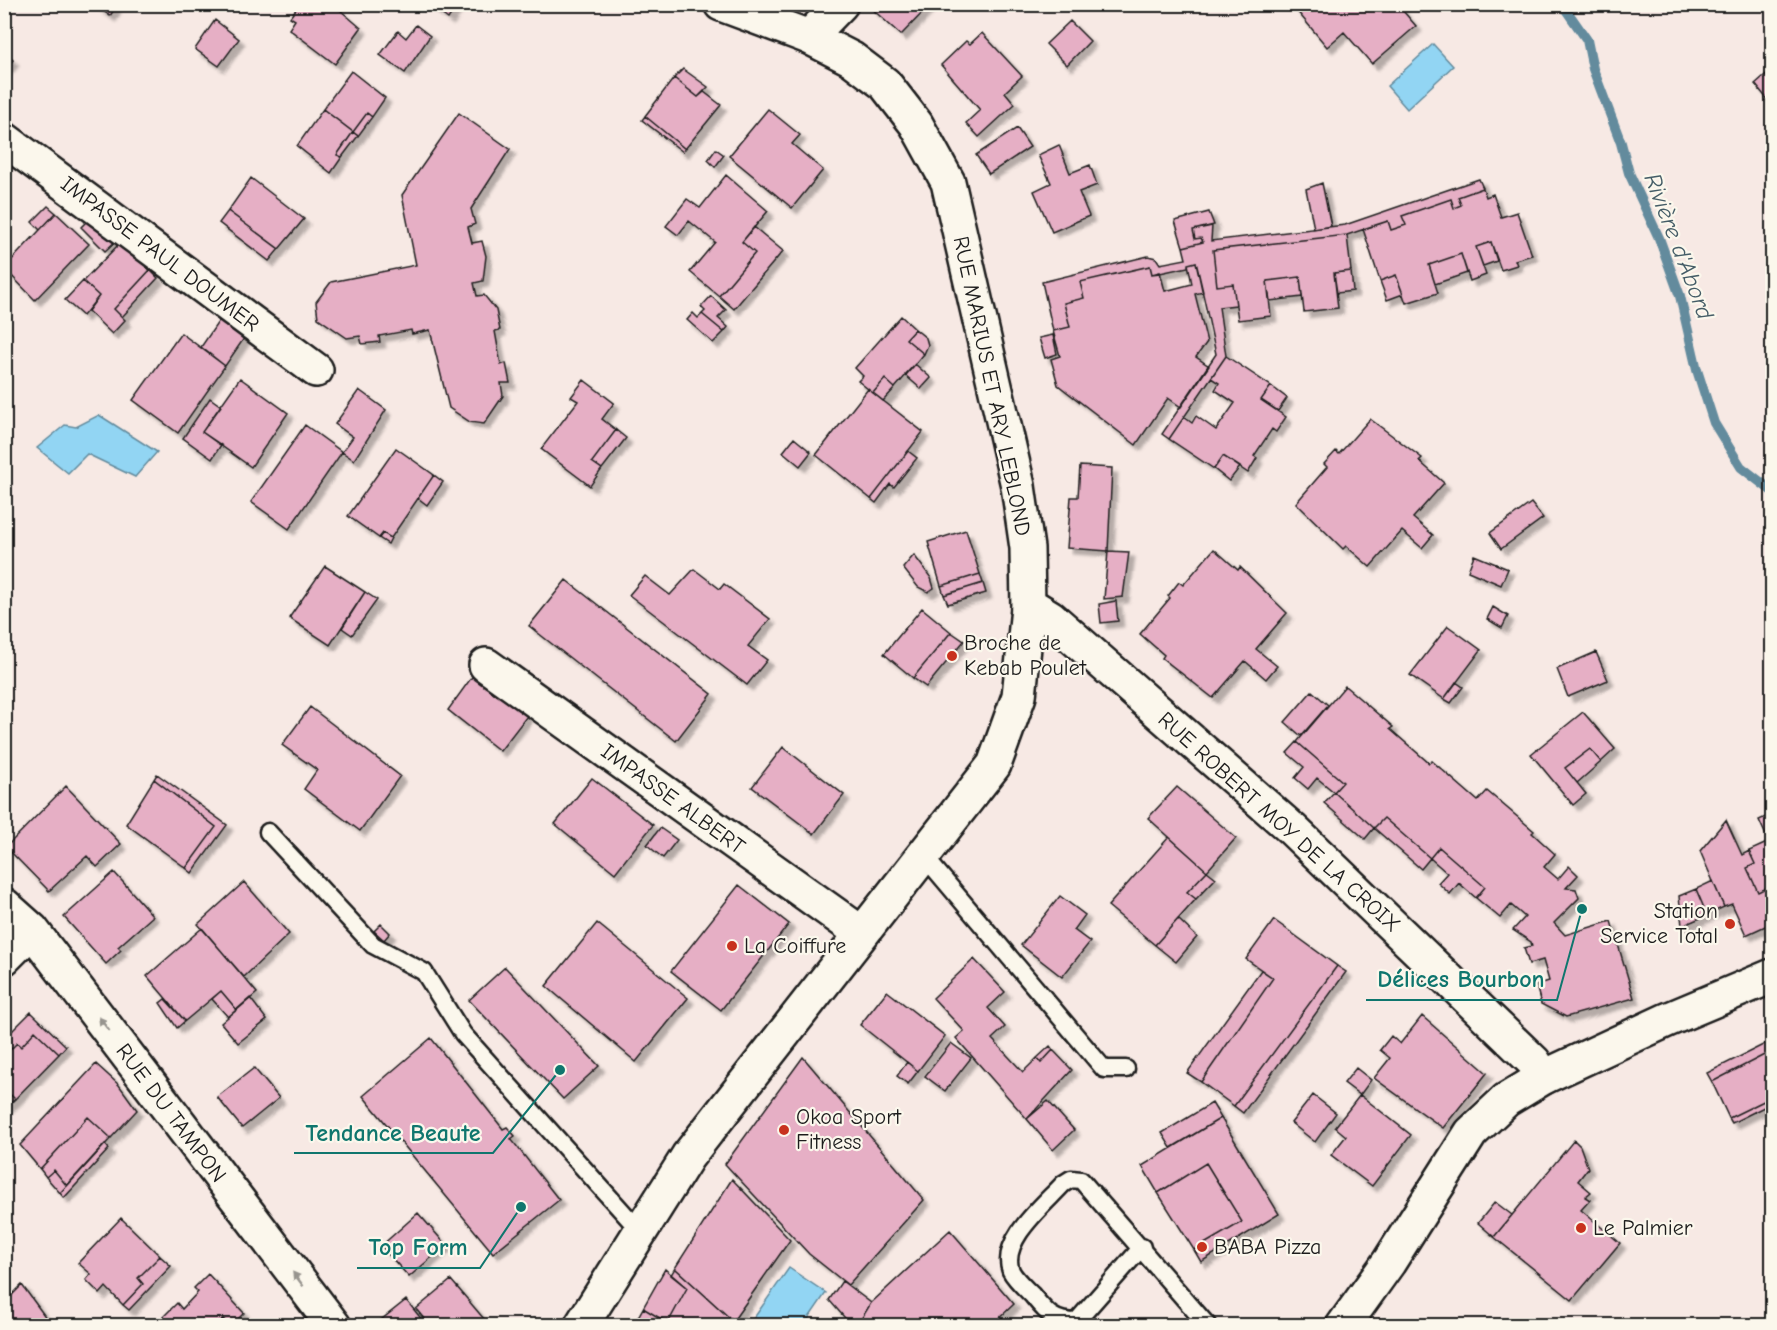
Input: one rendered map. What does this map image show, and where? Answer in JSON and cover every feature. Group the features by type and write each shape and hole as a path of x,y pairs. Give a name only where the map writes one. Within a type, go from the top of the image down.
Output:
{"main road":[{"name":"RUE MARIUS ET ARY LEBLOND","path":"581,1326 639,1230 688,1156 994,765 1019,696 1028,608 1027,548 1018,486 948,182 916,124 885,84 852,59 809,37 721,4"},
{"path":"809,37 841,4"},
{"name":"IMPASSE PAUL DOUMER","path":"4,139 316,370"},
{"name":"RUE ROBERT MOY DE LA CROIX","path":"1028,608 1037,609 1050,616 1292,829 1534,1062 1544,1077"},
{"name":"IMPASSE ALBERT","path":"486,665 861,933"},
{"name":"RUE DU TAMPON","path":"4,905 32,930 334,1326"},
{"path":"4,958 32,930"},
{"path":"1343,1326 1389,1262 1471,1133 1506,1101 1544,1077 1667,1020 1773,976"}],"lane":[{"path":"268,832 373,945 424,972 463,1034 639,1230"},
{"path":"923,855 1104,1068 1126,1069"},
{"path":"1142,1247 1076,1322 1063,1322 1051,1317 1011,1272 1008,1256 1013,1241 1063,1185 1071,1179 1081,1179 1142,1247 1208,1326"}],"water":[{"path":"1433,44 1453,66 1407,109 1387,86"},
{"path":"99,415 157,452 135,477 87,454 68,473 37,448 65,425 76,427"},
{"path":"789,1268 826,1293 804,1325 749,1325"}],"building":[{"path":"94,4 111,4 115,8 110,16"},
{"path":"300,4 333,4 361,28 335,64 289,29 295,20 290,17"},
{"path":"428,4 458,4 448,19"},
{"path":"875,4 927,4 929,6 901,35 871,8"},
{"path":"1291,4 1397,4 1416,26 1372,64 1344,32 1327,47"},
{"path":"215,20 239,39 219,66 195,49"},
{"path":"1070,21 1090,41 1067,65 1046,44"},
{"path":"416,25 430,36 405,73 380,55 398,31 406,38"},
{"path":"982,33 1022,76 1005,92 1015,104 979,137 966,123 980,110 941,65 966,41 970,44"},
{"path":"4,53 13,60 4,71"},
{"path":"683,69 708,87 698,97 674,78"},
{"path":"1772,69 1772,105 1755,84"},
{"path":"351,71 385,98 372,117 367,113 353,132 323,109"},
{"path":"674,78 698,97 704,92 721,105 685,149 645,116"},
{"path":"323,109 353,132 337,155 342,157 331,173 297,146"},
{"path":"768,109 800,135 792,144 823,170 792,208 729,156"},
{"path":"367,113 372,117 358,136 353,132"},
{"path":"459,113 510,149 471,209 475,224 468,227 472,243 482,241 486,256 483,281 474,283 477,296 484,295 496,310 500,330 495,331 501,365 506,363 510,383 501,383 503,396 484,424 470,422 449,408 430,330 412,334 411,330 379,336 380,342 362,344 360,336 347,338 318,318 316,302 331,282 416,265 402,195"},
{"path":"645,116 685,149 683,152 642,120"},
{"path":"1017,128 1030,147 989,174 976,155"},
{"path":"353,132 358,136 342,157 337,155"},
{"path":"1059,145 1070,173 1090,165 1097,185 1079,192 1089,216 1052,232 1034,191 1051,183 1038,155"},
{"path":"716,149 724,155 715,167 708,160"},
{"path":"726,175 768,211 742,242 755,253 719,296 690,272 715,242 689,221 678,235 666,226 687,199 700,208"},
{"path":"251,178 304,219 279,249 228,211"},
{"path":"1479,179 1483,188 1458,197 1461,205 1454,208 1451,199 1402,216 1406,225 1391,230 1388,221 1347,235 1213,250 1217,286 1233,284 1236,305 1219,307 1226,356 1169,439 1162,434 1216,354 1196,262 1188,264 1188,267 1160,273 1152,274 1150,266 1080,282 1084,298 1064,303 1070,327 1053,331 1042,282 1148,256 1156,258 1160,264 1186,259 1183,247 1203,242 1201,238 1195,239 1193,230 1212,226 1211,241 1345,225"},
{"path":"1322,183 1331,226 1314,229 1306,189"},
{"path":"1483,188 1486,197 1493,194 1501,217 1517,212 1532,255 1515,260 1517,265 1501,270 1491,242 1476,247 1486,275 1470,281 1461,254 1429,265 1438,293 1406,303 1396,275 1380,281 1363,229 1388,221 1391,230 1406,225 1402,216 1451,199 1454,208 1461,205 1458,197"},
{"path":"48,206 56,213 40,230 32,222"},
{"path":"228,211 279,249 269,261 219,223"},
{"path":"1209,212 1214,225 1193,230 1195,239 1201,238 1203,242 1183,247 1175,221"},
{"path":"56,213 89,244 35,300 4,268"},
{"path":"93,215 118,239 105,251 81,227"},
{"path":"754,227 783,251 734,309 719,296 755,253 742,242"},
{"path":"1347,235 1351,271 1334,273 1338,308 1304,312 1300,277 1267,281 1271,316 1238,320 1233,284 1217,286 1213,250"},
{"path":"121,242 150,270 114,309 125,320 112,334 88,311 99,296 83,281"},
{"path":"1491,242 1497,261 1483,266 1476,247"},
{"path":"1461,254 1467,273 1435,284 1429,265"},
{"path":"1196,262 1203,292 1195,294 1207,342 1196,357 1209,366 1181,407 1168,398 1136,445 1058,385 1051,359 1060,356 1053,331 1070,327 1064,303 1084,298 1080,282 1150,266 1152,274 1160,272 1165,291 1192,284 1188,264"},
{"path":"150,270 158,278 122,317 114,309"},
{"path":"1351,271 1353,291 1337,293 1334,273"},
{"path":"1396,275 1403,294 1387,300 1380,281"},
{"path":"1300,277 1302,297 1270,301 1267,281"},
{"path":"83,281 99,296 83,316 65,300"},
{"path":"711,296 726,310 718,318 728,327 724,332 702,314 705,311 701,307"},
{"path":"693,313 698,318 702,314 724,332 713,343 687,320"},
{"path":"901,316 915,329 906,339 924,354 895,388 885,379 873,393 858,381 863,376 855,368"},
{"path":"220,319 245,337 225,366 201,347"},
{"path":"915,329 926,338 928,345 924,354 906,339"},
{"path":"181,333 225,366 178,433 133,400"},
{"path":"1053,335 1057,354 1045,358 1039,338"},
{"path":"1226,356 1271,386 1261,400 1286,417 1276,432 1272,429 1254,456 1257,458 1248,473 1223,456 1214,469 1169,439 1184,417 1192,423 1196,416 1216,430 1235,403 1215,390 1219,383 1211,378"},
{"path":"915,364 931,378 921,389 905,375"},
{"path":"240,378 288,413 251,467 202,432"},
{"path":"885,379 895,388 883,401 873,393"},
{"path":"584,380 614,403 602,419 616,430 592,462 602,469 590,486 541,449 578,401 571,397"},
{"path":"1271,386 1287,398 1278,411 1261,400"},
{"path":"868,389 923,432 871,499 816,455"},
{"path":"359,390 386,410 354,460 342,452 353,437 335,424"},
{"path":"210,398 221,406 202,432 221,445 212,459 183,438"},
{"path":"1370,419 1422,458 1419,461 1444,483 1413,518 1433,535 1422,548 1402,531 1370,567 1346,546 1343,549 1296,503 1327,467 1324,464 1336,451 1339,454"},
{"path":"305,425 342,452 289,529 251,502"},
{"path":"616,430 626,438 602,469 592,462"},
{"path":"794,438 811,452 800,466 783,452"},
{"path":"396,448 434,475 391,538 383,533 379,538 348,516"},
{"path":"908,451 917,458 894,487 890,484 876,503 871,499"},
{"path":"1223,456 1240,467 1229,481 1214,469"},
{"path":"1080,466 1112,468 1108,551 1067,548 1071,497 1078,497"},
{"path":"434,475 443,482 427,505 418,498"},
{"path":"1531,503 1543,518 1501,549 1490,533"},
{"path":"966,530 980,574 941,586 928,542"},
{"path":"383,533 391,538 388,544 379,538"},
{"path":"1214,549 1238,570 1240,567 1287,613 1256,649 1277,666 1266,679 1245,661 1213,698 1162,658 1164,655 1140,634 1170,598 1168,596 1179,582 1183,585"},
{"path":"1108,551 1129,552 1123,597 1104,599"},
{"path":"914,555 931,578 934,588 928,592 918,587 903,568"},
{"path":"1474,555 1508,569 1501,585 1468,571"},
{"path":"325,566 365,592 330,645 289,618"},
{"path":"694,569 720,589 724,584 770,619 748,646 767,660 747,685 629,595 645,576 670,595"},
{"path":"980,574 983,583 944,595 941,586"},
{"path":"566,580 712,694 676,741 529,626"},
{"path":"983,583 986,593 948,604 944,595"},
{"path":"365,592 377,600 352,635 342,628"},
{"path":"1116,601 1118,621 1101,623 1099,604"},
{"path":"1493,607 1508,616 1502,628 1487,619"},
{"path":"922,608 951,632 913,678 884,654"},
{"path":"1448,626 1481,650 1444,699 1410,675"},
{"path":"951,632 964,641 926,687 913,678"},
{"path":"1596,652 1608,680 1568,697 1557,669"},
{"path":"474,674 527,716 500,751 448,710"},
{"path":"1456,682 1463,687 1451,703 1444,699"},
{"path":"1345,686 1393,727 1390,729 1429,763 1432,761 1478,801 1487,791 1534,831 1532,833 1555,854 1544,867 1558,879 1569,866 1578,875 1566,888 1576,889 1579,898 1554,923 1565,935 1611,921 1634,998 1566,1017 1541,1004 1536,985 1549,981 1543,960 1529,964 1524,948 1532,946 1531,942 1513,930 1525,917 1511,905 1500,918 1476,898 1485,887 1439,847 1430,858 1384,818 1374,828 1334,792 1343,782 1297,742"},
{"path":"1312,691 1328,705 1301,736 1285,722"},
{"path":"310,707 400,776 360,831 304,789 317,770 282,745"},
{"path":"1583,712 1615,749 1601,762 1590,749 1565,768 1586,794 1573,805 1531,754"},
{"path":"1297,742 1343,782 1334,792 1317,778 1308,789 1295,778 1304,767 1287,753"},
{"path":"783,747 844,795 814,834 752,787"},
{"path":"1590,749 1601,762 1577,783 1565,768"},
{"path":"157,774 227,825 192,873 186,868 216,827 154,779"},
{"path":"592,778 653,825 615,873 555,824"},
{"path":"154,779 216,827 186,868 126,824"},
{"path":"66,786 121,844 97,867 87,856 49,891 6,847"},
{"path":"1177,787 1236,838 1207,871 1148,818"},
{"path":"1334,792 1374,828 1365,839 1324,803"},
{"path":"1772,814 1772,885 1758,892 1747,868 1755,864 1749,851 1769,842 1759,820"},
{"path":"1384,818 1430,858 1421,869 1374,828"},
{"path":"1726,820 1742,855 1749,851 1755,864 1747,868 1758,892 1772,885 1772,923 1746,935 1732,904 1724,907 1700,851"},
{"path":"660,828 677,840 663,858 647,845"},
{"path":"1169,837 1207,871 1187,892 1196,899 1155,945 1108,906"},
{"path":"1439,847 1485,887 1476,898 1459,883 1450,894 1438,883 1447,873 1430,858"},
{"path":"1207,871 1216,878 1196,899 1187,892"},
{"path":"114,872 153,916 118,947 121,950 106,964 64,917"},
{"path":"1713,881 1724,907 1707,915 1696,889"},
{"path":"244,882 289,934 244,977 198,924"},
{"path":"739,885 789,924 721,1010 671,971"},
{"path":"1696,889 1707,915 1682,926 1679,896"},
{"path":"1060,896 1085,915 1074,930 1090,942 1062,977 1021,945"},
{"path":"1178,919 1197,937 1176,962 1155,945"},
{"path":"1274,920 1337,966 1234,1106 1201,1082 1273,978 1246,959"},
{"path":"597,923 688,998 636,1062 546,986"},
{"path":"381,924 390,933 384,940 374,931"},
{"path":"202,928 257,993 237,1010 221,991 185,1021 147,976"},
{"path":"974,959 1005,992 988,1008 1005,1027 992,1039 1023,1072 1037,1058 1041,1063 1053,1050 1072,1070 1027,1119 956,1038 964,1031 933,998"},
{"path":"1337,966 1346,972 1243,1113 1234,1106"},
{"path":"505,967 599,1066 563,1099 469,1000"},
{"path":"1261,970 1273,978 1201,1082 1187,1073"},
{"path":"221,991 237,1010 228,1017 212,999"},
{"path":"887,991 945,1036 918,1071 860,1025"},
{"path":"250,998 267,1020 238,1043 221,1023"},
{"path":"165,999 185,1021 177,1028 160,1003"},
{"path":"31,1012 66,1046 59,1054 35,1031 21,1047 17,1043 4,1056 4,1039"},
{"path":"1422,1016 1487,1073 1443,1128 1374,1078 1390,1058 1380,1050 1391,1036 1400,1044"},
{"path":"35,1031 59,1054 15,1099 4,1089 4,1056 17,1043 21,1047"},
{"path":"431,1038 503,1129 507,1127 515,1136 511,1139 559,1200 493,1253 363,1096"},
{"path":"1771,1041 1772,1051 1712,1082 1707,1073"},
{"path":"951,1043 971,1058 945,1091 925,1076"},
{"path":"1050,1046 1053,1050 1041,1063 1037,1058"},
{"path":"1772,1051 1772,1097 1729,1118 1712,1082"},
{"path":"803,1057 924,1200 848,1285 809,1254 725,1164"},
{"path":"907,1062 918,1071 908,1084 897,1076"},
{"path":"96,1064 119,1085 137,1110 111,1138 88,1117 40,1169 20,1145"},
{"path":"254,1068 279,1098 242,1128 217,1097"},
{"path":"1356,1068 1371,1080 1360,1095 1344,1083"},
{"path":"4,1089 15,1099 4,1109"},
{"path":"1313,1095 1336,1113 1315,1142 1291,1123"},
{"path":"1360,1095 1411,1135 1372,1186 1331,1155 1346,1136 1335,1127"},
{"path":"1772,1097 1772,1103 1732,1123 1729,1118"},
{"path":"1048,1101 1074,1130 1053,1150 1027,1119"},
{"path":"1212,1103 1221,1118 1171,1148 1162,1133"},
{"path":"88,1117 111,1138 67,1186 54,1170 46,1177 40,1169"},
{"path":"1221,1118 1279,1214 1201,1262 1194,1250 1242,1222 1206,1163 1158,1193 1142,1166"},
{"path":"1574,1140 1580,1146 1588,1168 1578,1181 1591,1192 1585,1197 1590,1200 1581,1210 1620,1243 1572,1300 1494,1237"},
{"path":"105,1144 109,1149 64,1198 60,1193"},
{"path":"1206,1163 1242,1222 1194,1250 1158,1193"},
{"path":"54,1170 67,1186 60,1193 46,1177"},
{"path":"732,1179 790,1240 733,1321 675,1268"},
{"path":"1495,1202 1512,1215 1494,1237 1478,1223"},
{"path":"418,1213 446,1245 409,1277 381,1246"},
{"path":"121,1218 160,1256 138,1278 143,1284 123,1305 106,1287 100,1294 86,1280 91,1274 78,1263"},
{"path":"950,1230 1014,1304 991,1326 857,1326 871,1303"},
{"path":"160,1256 171,1266 129,1310 123,1305 143,1284 138,1278"},
{"path":"675,1268 738,1326 672,1326 668,1323 687,1288 671,1275"},
{"path":"665,1269 687,1288 668,1323 643,1308"},
{"path":"208,1274 244,1313 231,1326 223,1319 216,1326 172,1326 163,1317 177,1303 182,1309 198,1292 194,1288"},
{"path":"451,1280 490,1326 430,1326 416,1309"},
{"path":"842,1281 871,1303 857,1326 852,1326 829,1300"},
{"path":"22,1285 52,1326 4,1326 4,1303"},
{"path":"406,1300 427,1326 385,1326 381,1320"},
{"path":"643,1308 668,1323 672,1326 633,1326"},
{"path":"845,1318 852,1326 837,1326"},
{"path":"223,1319 229,1326 216,1326"}],"waterway":[{"name":"Rivière d'Abord","path":"1562,4 1587,40 1593,69 1621,143 1629,173 1659,238 1680,296 1697,370 1714,423 1741,467 1772,491"}],"place":[{"name":"Broche de Kebab Poulet","path":"952,656"},
{"name":"Délices Bourbon","path":"1582,909"},
{"name":"Station Service Total","path":"1730,924"},
{"name":"La Coiffure","path":"732,946"},
{"name":"Tendance Beaute","path":"560,1070"},
{"name":"Okoa Sport Fitness","path":"784,1130"},
{"name":"Top Form","path":"521,1207"},
{"name":"Le Palmier","path":"1581,1228"},
{"name":"BABA Pizza","path":"1202,1247"}]}
